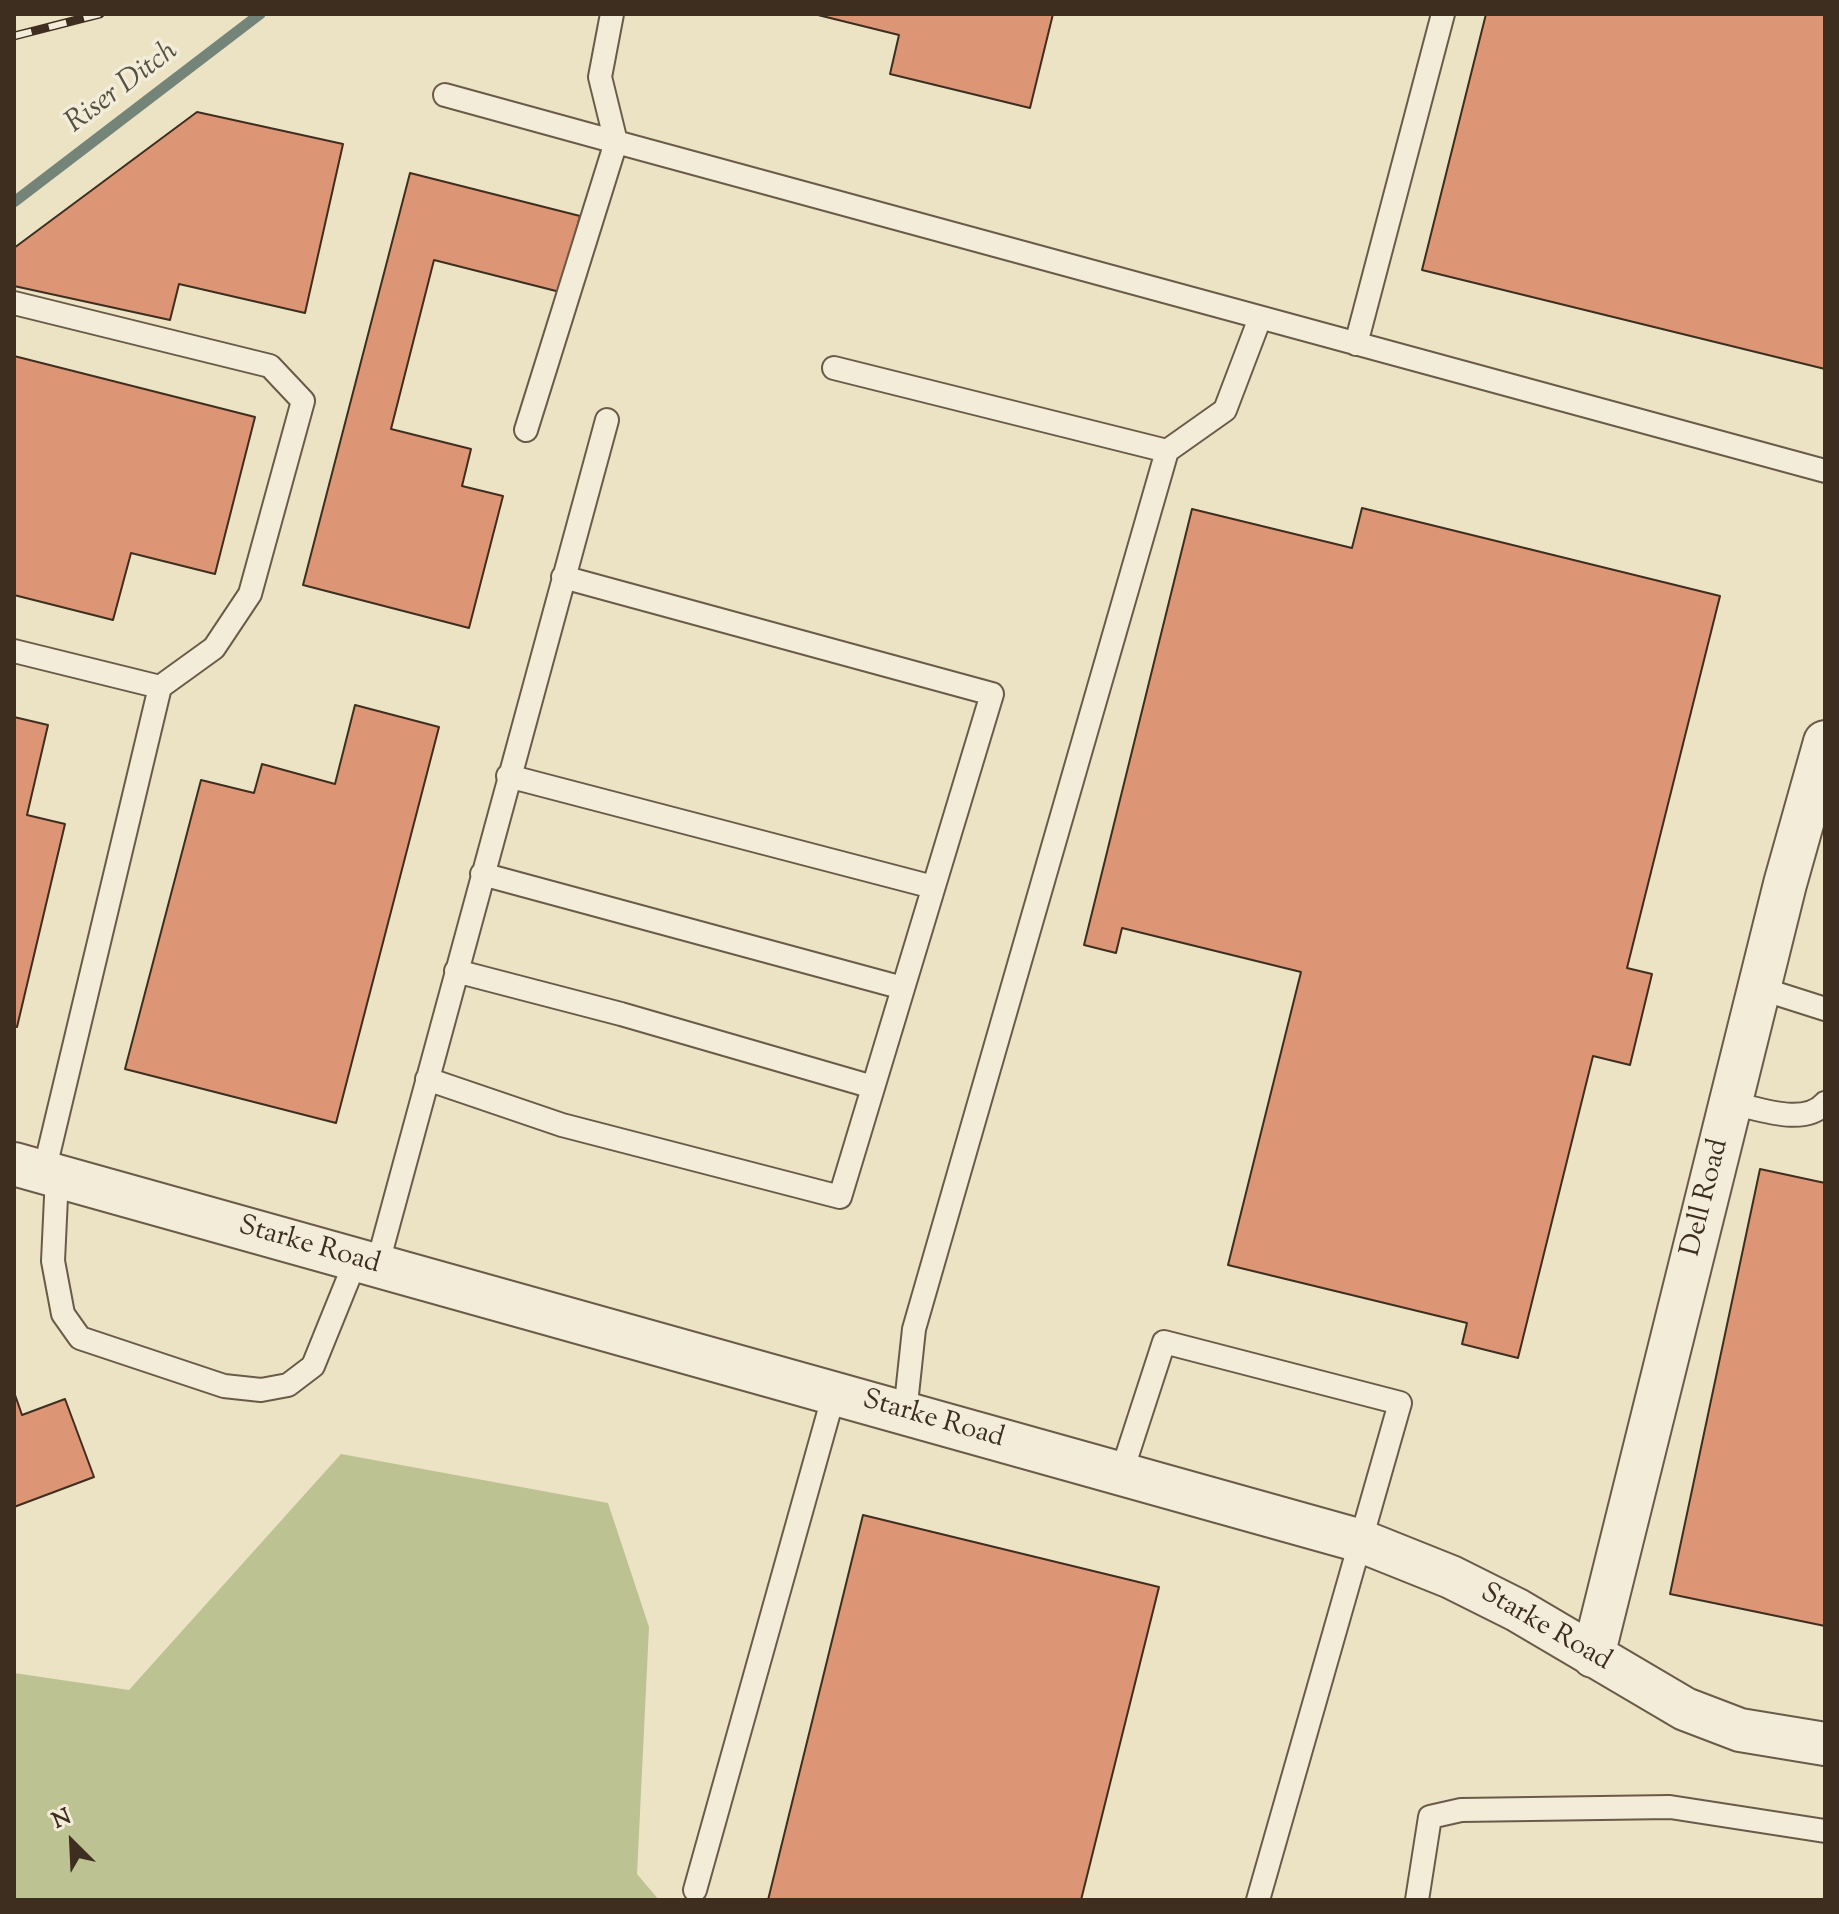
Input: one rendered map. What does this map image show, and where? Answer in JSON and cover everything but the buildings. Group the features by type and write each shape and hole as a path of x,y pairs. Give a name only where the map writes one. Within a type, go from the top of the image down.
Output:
{"street":[{"name":"Dell Road","path":"1593,1656 1759,988 1825,742"},
{"name":"Starke Road","path":"38,1170 1361,1541 1451,1577 1517,1610 1698,1714 1740,1730 1825,1744"}],"lane":[{"path":"526,430 616,142 600,77 612,14"},
{"path":"1356,344 1443,14"},
{"path":"445,95 1825,471"},
{"path":"14,303 270,366 303,401 250,594 214,648 160,687 38,1170 63,1314 80,1338 224,1386 261,1390 288,1385 313,1366 367,1263 427,1079 607,420"},
{"path":"905,1413 914,1329 1167,451 1225,410 1260,318"},
{"path":"834,368 1167,451"},
{"path":"427,1079 562,1125 840,1197 992,694 563,577"},
{"path":"14,651 160,687"},
{"path":"508,776 933,887"},
{"path":"482,874 903,988"},
{"path":"456,971 621,1014 873,1087"},
{"path":"1759,988 1825,1009"},
{"path":"1731,1103 1801,1116 1818,1111 1825,1103"},
{"path":"1121,1474 1164,1342 1400,1403 1258,1900"},
{"path":"695,1890 834,1394"},
{"path":"1417,1900 1430,1817 1461,1810 1670,1807 1825,1831"}],"green space":[{"path":"341,1454 608,1503 649,1627 637,1874 659,1900 14,1900 14,1673 129,1690"}],"waterway":[{"name":"Riser Ditch","path":"14,202 260,14"}],"railway":[{"path":"14,36 100,14"}]}
